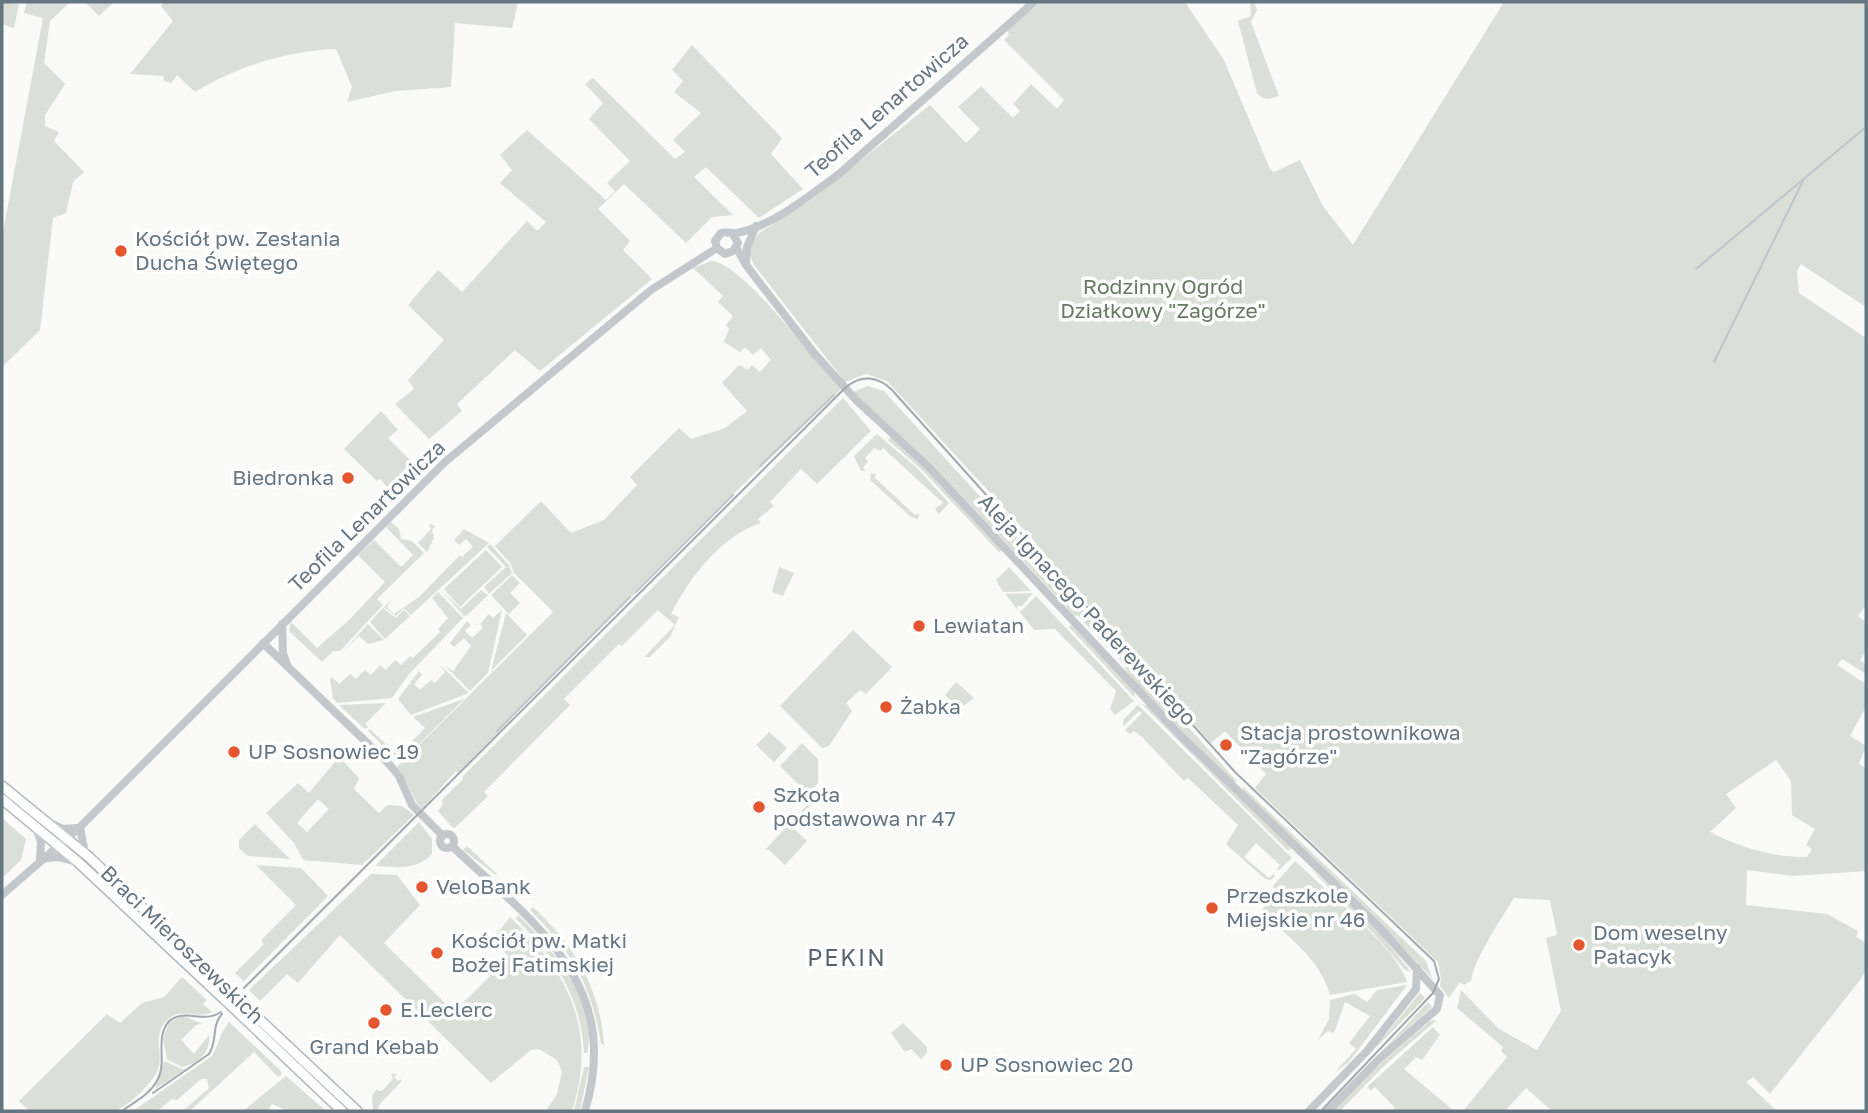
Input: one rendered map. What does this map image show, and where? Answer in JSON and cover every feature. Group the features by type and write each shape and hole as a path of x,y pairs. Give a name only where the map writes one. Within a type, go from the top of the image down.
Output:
{"main road":[{"name":"Braci Mieroszewskich","path":"2,786 58,846 226,994 245,1006 249,1018 357,1111"},
{"name":"Braci Mieroszewskich","path":"2,799 85,854 342,1111"}],"street":[{"name":"Teofila Lenartowicza","path":"733,233 756,226 808,196 839,174 1034,2"},
{"name":"Teofila Lenartowicza","path":"735,248 756,226"},
{"path":"746,265 747,247 756,226"},
{"path":"723,232 733,233 735,248 722,253 717,248 718,235 723,232"},
{"name":"Teofila Lenartowicza","path":"2,895 40,859 67,840 445,462 651,290 717,248"},
{"name":"Aleja Ignacego Paderewskiego","path":"735,248 814,353 869,413 928,466 1181,736 1379,927 1433,987"},
{"path":"282,624 284,656 290,670"},
{"path":"263,643 389,764 399,776 412,805 443,836 443,846 452,846 546,934 573,973 590,1013 594,1038 594,1075 585,1111"},
{"path":"78,862 58,857 40,859 40,824 64,829 80,827 85,854"},
{"path":"1309,1111 1367,1051 1416,989 1417,968"},
{"path":"1328,1111 1380,1059 1437,1009 1441,1002 1440,995 1433,987 1416,989"}],"green space":[{"path":"2,2 19,4 14,28 2,24"},
{"path":"27,2 70,2 50,21 44,63 65,84 45,115 45,126 59,132 54,141 84,172 73,182 66,213 53,218 40,330 2,367 2,237 43,18 24,13"},
{"path":"85,2 114,2 99,16"},
{"path":"164,2 518,2 512,28 455,23 451,87 395,91 347,102 352,87 336,49 263,61 195,92 177,75 171,83 164,81 163,76 130,74 173,21 161,6"},
{"name":"Rodzinny Ogród Działkowy \"Zagórze\"","path":"1041,2 1185,2 1224,60 1270,169 1274,172 1300,160 1323,206 1353,245 1504,2 1866,2 1866,307 1801,264 1797,271 1799,293 1866,338 1866,605 1858,616 1866,622 1866,651 1860,660 1866,665 1866,674 1842,659 1837,665 1866,684 1866,707 1850,736 1866,746 1859,764 1866,768 1866,871 1793,876 1747,870 1746,905 1827,914 1858,931 1856,937 1866,943 1866,970 1770,1094 1753,1077 1746,1082 1777,1111 1552,1111 1526,1088 1505,1111 1463,1111 1507,1057 1501,1051 1503,1047 1457,1008 1461,990 1499,1029 1537,1050 1561,1011 1546,938 1557,935 1550,900 1514,898 1482,951 1471,981 1464,985 1460,982 1449,998 1440,986 1438,962 1255,788 1266,774 1225,731 1211,743 1104,620 1102,622 1030,536 887,381 866,374 845,382 754,265 749,253 751,243 759,233 814,198 930,105 966,143 980,129 958,107 981,86 1013,118 1020,111 1013,104 1031,84 1057,109 1064,100 1004,40 1009,35 1007,30","holes":["1776,760 1791,781 1792,815 1815,829 1806,845 1812,849 1807,857 1757,850 1710,832 1736,808 1726,794"]},
{"path":"1254,2 1257,10 1251,22 1279,96 1270,98 1261,97 1257,93 1238,21 1251,16 1250,4"},
{"path":"692,45 782,138 771,154 803,189 759,218 706,167 694,177 733,215 712,217 686,243 624,184 598,209 630,241 623,250 652,279 540,371 515,350 457,404 462,411 429,439 395,404 414,389 408,380 444,340 408,305 438,270 462,292 527,221 537,231 546,222 500,183 512,170 500,155 527,130 606,200 615,191 607,183 630,161 589,119 603,103 585,84 593,78 675,159 685,152 673,140 701,113 674,92 683,81 672,70"},
{"path":"711,261 724,265 759,295 841,389 712,515 458,773 456,771 422,809 397,767 553,612 514,573 510,563 495,546 541,501 571,533 604,520 637,485 630,477 679,428 691,439 725,428 747,411 722,383 739,365 748,370 752,365 760,372 771,360 761,348 753,355 745,347 740,352 724,342 729,329 726,325 733,316 718,302 723,296 693,268"},
{"path":"868,386 884,391 1097,625 1095,628 1116,650 1113,653 929,461 853,392"},
{"path":"843,398 871,431 817,484 801,469 770,502 774,506 758,519 761,523 733,538 697,572 671,614 679,617 670,637 650,657 644,657 675,625 658,610 622,646 619,644 564,699 570,705 484,792 488,796 455,828 452,827 438,811 443,804 441,801 462,777"},
{"path":"381,411 398,430 388,438 417,467 403,481 399,478 388,488 344,449"},
{"path":"877,434 918,469 949,503 939,514 935,509 943,503 883,448 880,451 874,448 865,458 868,461 863,468 866,471 861,471 854,456"},
{"path":"891,436 920,462 1003,550 999,552 921,469 888,440"},
{"path":"871,473 876,474 874,477 915,515 919,513 918,519 911,517 870,480"},
{"path":"391,522 399,529 401,539 412,541 424,553 377,599 383,605 340,651 333,651 322,662 289,631 291,622 317,648 350,619 385,582 358,555 374,540 401,567 413,555 386,527"},
{"path":"431,524 435,526 432,530 434,538 427,552 418,543 431,529"},
{"path":"464,529 489,543 411,615 404,608 396,616 384,607 391,600 387,607 394,614 419,597 460,555 462,557 473,547 466,539 459,545 454,540"},
{"path":"490,544 509,565 512,573 489,594 484,587 506,567 487,547"},
{"path":"486,550 502,567 460,607 444,589"},
{"path":"779,567 794,573 783,596 772,592"},
{"path":"1009,567 1031,591 1003,592 996,580"},
{"path":"512,575 520,583 510,593 520,603 509,614 491,595"},
{"path":"441,590 461,609 481,590 488,595 465,617"},
{"path":"438,592 463,618 409,674 392,698 337,703 333,698 330,680 332,677 339,684 350,674 356,679 365,670 371,675 380,665 386,670 395,660 401,665 410,656 413,658 440,632 438,629 448,618 432,598"},
{"path":"1033,593 1022,606 1017,606 1018,610 1005,594"},
{"path":"1036,596 1134,701 1115,715 1110,709 1116,691 1055,629 1034,630 1020,612"},
{"path":"383,608 396,618 404,610 410,616 385,639 370,622"},
{"path":"502,610 488,673 470,691 445,666 453,671 471,646 464,638 454,647 450,643 467,621 471,625 465,631 472,638 483,628 480,624 489,614 493,618"},
{"path":"506,613 527,635 491,671"},
{"path":"368,624 384,640 368,644 359,636 341,654"},
{"path":"1071,625 1134,690 1135,698 1069,627"},
{"path":"853,630 892,667 866,694 860,690 846,703 852,711 829,746 822,748 780,706"},
{"path":"1121,652 1238,782 1231,781 1135,683 1119,659"},
{"path":"439,664 469,693 411,715 398,699 419,671 422,675 414,684 420,690 431,680 435,683 445,672"},
{"path":"956,682 974,698 959,709 945,695"},
{"path":"464,699 400,763 368,731 370,729 398,756 425,728 413,717"},
{"path":"386,703 365,724 368,727 365,729 339,705"},
{"path":"1142,704 1147,705 1292,848 1288,851"},
{"path":"1138,705 1292,858 1279,870 1277,869 1280,865 1256,843 1244,857 1269,878 1273,874 1275,876 1271,880 1265,879 1226,844 1238,825 1188,778 1184,781 1141,736 1134,731 1130,734 1125,730 1142,713 1139,711 1123,727 1124,719"},
{"path":"769,732 787,748 774,762 756,745"},
{"path":"802,743 818,759 818,783 808,794 780,766"},
{"path":"339,757 359,778 354,789 379,813 387,805 402,806 414,815 362,865 303,860 294,843 266,813 298,783 309,793","holes":["318,799 329,809 307,832 297,823"]},
{"path":"1243,787 1426,961 1432,978 1243,792"},
{"path":"809,803 811,805 791,826 807,841 785,865 769,850 765,850"},
{"path":"2,818 26,839 21,860 2,878"},
{"path":"419,822 432,839 432,854 413,866 375,866"},
{"path":"255,824 290,859 248,856 239,848 239,840"},
{"path":"467,846 497,874 463,850"},
{"path":"1295,861 1375,936 1401,968 1407,982 1330,995 1311,959 1261,911 1269,900 1265,896 1270,890 1282,898 1273,886"},
{"path":"256,865 301,868 328,896 244,981 235,973 264,944 261,940 296,905"},
{"path":"1308,866 1374,926 1411,972 1405,970"},
{"path":"371,874 397,875 420,905 384,943 454,1012 509,957 492,940 510,917 531,938 562,982 573,1005 579,1029 582,1054 572,1111 546,1111 557,1094 562,1071 557,1060 539,1049 531,1050 491,1083 340,935 298,983 287,974 260,1001 249,990"},
{"path":"533,907 561,937 583,969 597,1006 604,1046 592,1003 577,970 557,940 530,910"},
{"path":"518,915 545,943 570,977 586,1015 589,1034 587,1053 584,1053 578,1014 564,979 543,948 516,919"},
{"path":"182,977 207,1000 203,1004 212,1012 201,1015 183,1013 167,1020 160,1030 160,1060 157,1072 127,1104 109,1112 29,1111 19,1101 107,1014 120,1023 142,1003 164,997"},
{"path":"1407,985 1348,1063 1335,1072 1356,1049 1349,1043 1370,1016 1345,1002 1334,1033 1328,1031 1318,1040 1329,1019 1330,1000 1355,994 1367,1002 1377,990"},
{"path":"1420,993 1425,998 1313,1111 1388,1032"},
{"path":"1428,1002 1432,1007 1389,1045 1338,1098"},
{"path":"183,1016 203,1024 196,1025 181,1040 194,1054 209,1035 209,1041 202,1057 182,1067 167,1059 163,1039 169,1022"},
{"path":"1437,1020 1385,1065 1340,1111 1333,1111 1372,1071 1430,1021"},
{"path":"229,1022 281,1071 281,1075 278,1077 254,1052 190,1111 183,1111 209,1088 207,1079 201,1079 177,1100 172,1099 160,1109 133,1111 212,1056"},
{"path":"903,1023 927,1047 927,1053 921,1059 911,1049 905,1052 891,1033"},
{"path":"1433,1027 1440,1035 1422,1060 1416,1057 1404,1069 1454,1111 1393,1111 1395,1108 1375,1087 1371,1091 1367,1087"},
{"path":"164,1061 184,1070 155,1089"},
{"path":"584,1067 589,1067 580,1111 574,1111"},
{"path":"391,1074 397,1074 394,1077 398,1081 401,1079 401,1082 380,1104 377,1111 373,1111 372,1096 376,1090 382,1091 393,1079"},
{"path":"286,1076 326,1111 288,1111 272,1104 268,1111 243,1111"}],"waterway":[{"path":"1696,269 1866,127"},
{"path":"1714,362 1803,181"},
{"path":"760,466 834,395"},
{"path":"636,592 733,495"},
{"path":"497,731 630,597"}],"tram line":[{"path":"244,988 845,388 857,380 869,379 881,382 892,390 1235,772 1434,961 1439,979 1433,993 1321,1111"},
{"path":"122,1111 146,1094 157,1081 161,1066 162,1035 169,1021 175,1017 208,1017 221,1012"},
{"path":"153,1093 209,1054 222,1014"}],"place":[{"name":"Kościół pw. Zesłania Ducha Świętego","path":"121,251"},
{"name":"Biedronka","path":"348,478"},
{"name":"Lewiatan","path":"919,626"},
{"name":"Żabka","path":"886,707"},
{"name":"Stacja prostownikowa \"Zagórze\"","path":"1226,745"},
{"name":"UP Sosnowiec 19","path":"234,752"},
{"name":"Szkoła podstawowa nr 47","path":"759,807"},
{"name":"VeloBank","path":"422,887"},
{"name":"Przedszkole Miejskie nr 46","path":"1212,908"},
{"name":"Dom weselny Pałacyk","path":"1579,945"},
{"name":"Kościół pw. Matki Bożej Fatimskiej","path":"437,953"},
{"name":"E.Leclerc","path":"386,1010"},
{"name":"Grand Kebab","path":"374,1023"},
{"name":"UP Sosnowiec 20","path":"946,1065"}],"district":[{"name":"PEKIN","path":"847,958"}]}
